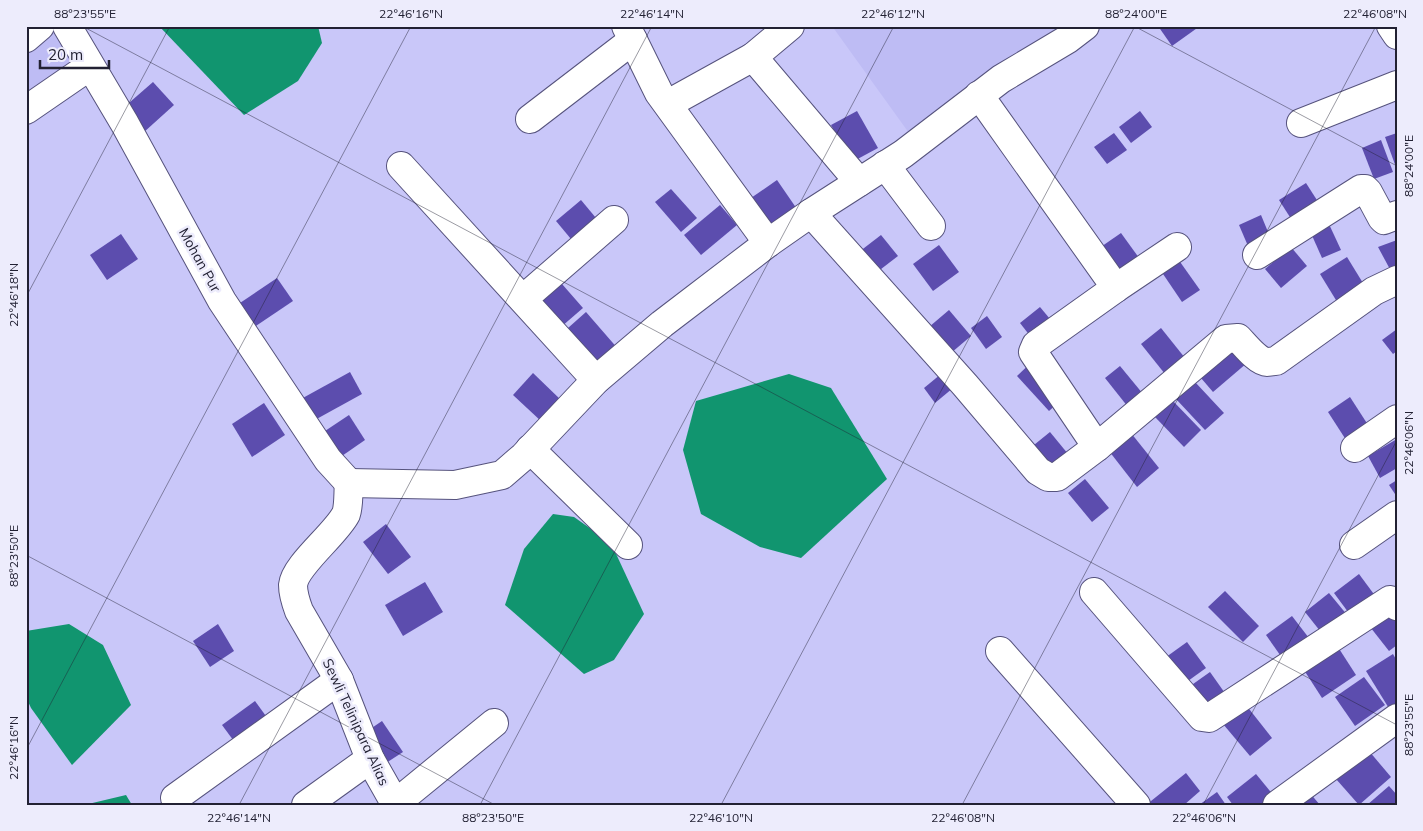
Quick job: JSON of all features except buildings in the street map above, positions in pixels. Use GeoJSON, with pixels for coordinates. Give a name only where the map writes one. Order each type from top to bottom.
{"type":"FeatureCollection","features":[{"type":"Feature","properties":{"kind":"street"},"geometry":{"type":"LineString","coordinates":[[26,38],[40,26]]}},
{"type":"Feature","properties":{"kind":"street","name":"Mohan Pur"},"geometry":{"type":"LineString","coordinates":[[67,26],[125,124],[222,301],[328,460],[349,483]]}},
{"type":"Feature","properties":{"kind":"street"},"geometry":{"type":"LineString","coordinates":[[668,104],[753,57],[790,26]]}},
{"type":"Feature","properties":{"kind":"street"},"geometry":{"type":"LineString","coordinates":[[349,483],[455,486],[502,475],[530,449],[596,380],[662,324],[811,212],[903,154],[1001,79],[1068,39],[1084,26]]}},
{"type":"Feature","properties":{"kind":"street"},"geometry":{"type":"LineString","coordinates":[[1391,26],[1397,35]]}},
{"type":"Feature","properties":{"kind":"street"},"geometry":{"type":"LineString","coordinates":[[530,119],[630,33],[659,93],[768,243]]}},
{"type":"Feature","properties":{"kind":"street"},"geometry":{"type":"LineString","coordinates":[[753,57],[859,182]]}},
{"type":"Feature","properties":{"kind":"street"},"geometry":{"type":"LineString","coordinates":[[26,110],[90,66]]}},
{"type":"Feature","properties":{"kind":"street"},"geometry":{"type":"LineString","coordinates":[[1301,123],[1397,85]]}},
{"type":"Feature","properties":{"kind":"street"},"geometry":{"type":"LineString","coordinates":[[979,96],[1116,288]]}},
{"type":"Feature","properties":{"kind":"street"},"geometry":{"type":"LineString","coordinates":[[885,165],[931,226]]}},
{"type":"Feature","properties":{"kind":"street"},"geometry":{"type":"LineString","coordinates":[[401,166],[596,380]]}},
{"type":"Feature","properties":{"kind":"street"},"geometry":{"type":"LineString","coordinates":[[1256,255],[1361,189],[1365,189],[1368,192],[1384,220],[1397,215]]}},
{"type":"Feature","properties":{"kind":"street"},"geometry":{"type":"LineString","coordinates":[[811,212],[1038,471],[1048,477],[1057,477],[1097,446],[1226,339],[1238,338],[1259,358],[1269,362],[1276,361],[1374,291],[1397,280]]}},
{"type":"Feature","properties":{"kind":"street"},"geometry":{"type":"LineString","coordinates":[[523,299],[614,220]]}},
{"type":"Feature","properties":{"kind":"street"},"geometry":{"type":"LineString","coordinates":[[1097,446],[1033,352],[1036,345],[1177,247]]}},
{"type":"Feature","properties":{"kind":"street"},"geometry":{"type":"LineString","coordinates":[[1355,448],[1397,419]]}},
{"type":"Feature","properties":{"kind":"street"},"geometry":{"type":"LineString","coordinates":[[530,449],[628,545]]}},
{"type":"Feature","properties":{"kind":"street","name":"Sewli Telinipara Alias"},"geometry":{"type":"LineString","coordinates":[[349,483],[347,512],[298,571],[293,584],[295,601],[339,680],[370,759],[396,804]]}},
{"type":"Feature","properties":{"kind":"street"},"geometry":{"type":"LineString","coordinates":[[1354,545],[1397,515]]}},
{"type":"Feature","properties":{"kind":"street"},"geometry":{"type":"LineString","coordinates":[[1094,592],[1202,717],[1206,718],[1209,718],[1390,600],[1397,606]]}},
{"type":"Feature","properties":{"kind":"street"},"geometry":{"type":"LineString","coordinates":[[1000,650],[1136,805]]}},
{"type":"Feature","properties":{"kind":"street"},"geometry":{"type":"LineString","coordinates":[[175,798],[339,680]]}},
{"type":"Feature","properties":{"kind":"street"},"geometry":{"type":"LineString","coordinates":[[1277,805],[1397,718]]}},
{"type":"Feature","properties":{"kind":"street"},"geometry":{"type":"LineString","coordinates":[[396,804],[494,723]]}},
{"type":"Feature","properties":{"kind":"street"},"geometry":{"type":"LineString","coordinates":[[306,805],[370,759]]}},
{"type":"Feature","properties":{"kind":"shaded area"},"geometry":{"type":"Polygon","coordinates":[[[26,26],[75,26],[98,67],[26,108],[26,26]]]}},
{"type":"Feature","properties":{"kind":"shaded area"},"geometry":{"type":"Polygon","coordinates":[[[159,26],[318,26],[322,43],[298,81],[244,115],[159,26]]]}},
{"type":"Feature","properties":{"kind":"shaded area"},"geometry":{"type":"Polygon","coordinates":[[[832,26],[1063,26],[909,133],[832,26]]]}},
{"type":"Feature","properties":{"kind":"shaded area"},"geometry":{"type":"Polygon","coordinates":[[[789,374],[831,388],[887,479],[801,558],[760,547],[701,514],[683,450],[696,401],[789,374]]]}},
{"type":"Feature","properties":{"kind":"shaded area"},"geometry":{"type":"Polygon","coordinates":[[[553,514],[574,517],[611,543],[644,614],[614,660],[584,674],[505,605],[524,549],[553,514]]]}},
{"type":"Feature","properties":{"kind":"shaded area"},"geometry":{"type":"Polygon","coordinates":[[[69,624],[103,645],[131,705],[72,765],[31,708],[26,697],[26,631],[69,624]]]}},
{"type":"Feature","properties":{"kind":"shaded area"},"geometry":{"type":"Polygon","coordinates":[[[126,795],[132,805],[84,805],[126,795]]]}}]}
